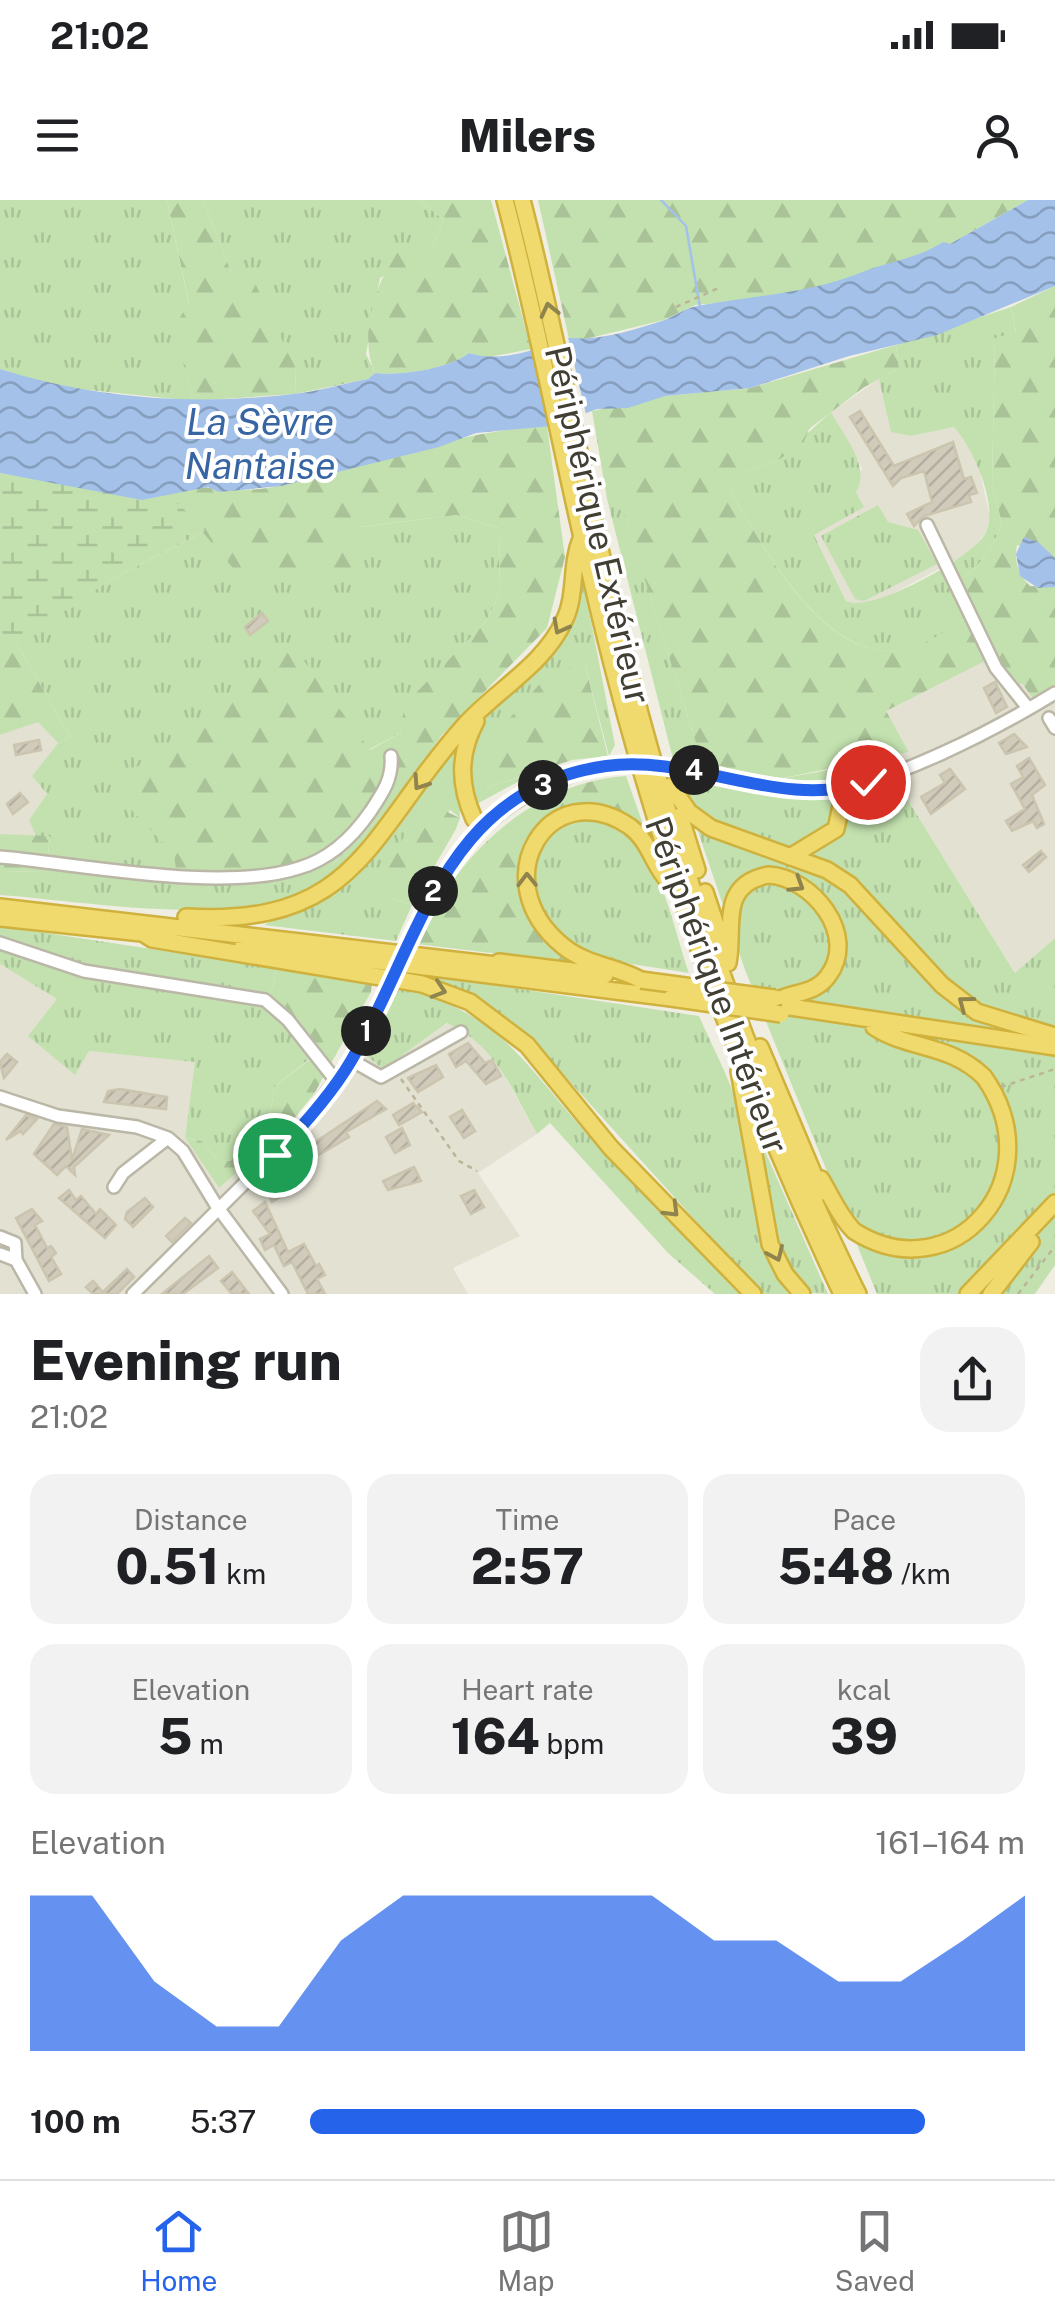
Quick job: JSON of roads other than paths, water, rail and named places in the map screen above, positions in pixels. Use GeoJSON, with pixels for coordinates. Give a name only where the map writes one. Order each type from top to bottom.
{"type":"FeatureCollection","features":[{"type":"Feature","properties":{"kind":"highway","name":"Périphérique Intérieur"},"geometry":{"type":"LineString","coordinates":[[505,200],[578,475],[582,536],[622,702],[676,888],[741,1065],[842,1294]]}},
{"type":"Feature","properties":{"kind":"highway","name":"Périphérique Extérieur"},"geometry":{"type":"LineString","coordinates":[[522,200],[578,475],[636,701],[724,980],[798,1166],[858,1294]]}},
{"type":"Feature","properties":{"kind":"highway"},"geometry":{"type":"LineString","coordinates":[[0,918],[146,927],[163,915],[262,916],[328,889],[374,847],[451,741],[555,638],[571,602],[576,551],[582,536]]}},
{"type":"Feature","properties":{"kind":"highway"},"geometry":{"type":"LineString","coordinates":[[636,701],[653,725],[728,963],[854,1266],[849,1274]]}},
{"type":"Feature","properties":{"kind":"highway"},"geometry":{"type":"LineString","coordinates":[[482,709],[462,763],[467,804],[474,820],[483,824]]}},
{"type":"Feature","properties":{"kind":"highway"},"geometry":{"type":"LineString","coordinates":[[671,786],[690,812],[711,828],[826,870],[850,885],[932,974],[976,1012],[1055,1036]]}},
{"type":"Feature","properties":{"kind":"highway"},"geometry":{"type":"LineString","coordinates":[[790,857],[836,829],[845,788]]}},
{"type":"Feature","properties":{"kind":"highway"},"geometry":{"type":"LineString","coordinates":[[640,980],[578,956],[543,926],[525,888],[528,858],[550,826],[570,816],[596,813],[620,821],[641,836],[664,878],[676,888]]}},
{"type":"Feature","properties":{"kind":"highway"},"geometry":{"type":"LineString","coordinates":[[182,931],[669,994],[778,1004],[817,986],[828,976],[837,957],[837,938],[829,916],[803,887],[768,875],[743,885],[730,908],[728,963]]}},
{"type":"Feature","properties":{"kind":"highway"},"geometry":{"type":"LineString","coordinates":[[0,907],[146,927],[640,980],[1055,1056]]}},
{"type":"Feature","properties":{"kind":"highway"},"geometry":{"type":"LineString","coordinates":[[146,927],[152,939],[422,984],[470,1002],[527,1046],[611,1148],[753,1294]]}},
{"type":"Feature","properties":{"kind":"highway"},"geometry":{"type":"LineString","coordinates":[[455,959],[669,994]]}},
{"type":"Feature","properties":{"kind":"highway"},"geometry":{"type":"LineString","coordinates":[[881,1024],[1055,1047]]}},
{"type":"Feature","properties":{"kind":"highway"},"geometry":{"type":"LineString","coordinates":[[881,1024],[958,1057],[996,1090],[1016,1128],[1022,1173]]}},
{"type":"Feature","properties":{"kind":"highway"},"geometry":{"type":"LineString","coordinates":[[741,1065],[739,1086],[766,1228],[777,1260],[802,1294]]}},
{"type":"Feature","properties":{"kind":"highway"},"geometry":{"type":"LineString","coordinates":[[808,1162],[863,1239],[903,1260],[939,1261]]}},
{"type":"Feature","properties":{"kind":"highway"},"geometry":{"type":"LineString","coordinates":[[968,1294],[1055,1203]]}},
{"type":"Feature","properties":{"kind":"highway"},"geometry":{"type":"LineString","coordinates":[[990,1294],[1055,1214]]}},
{"type":"Feature","properties":{"kind":"street"},"geometry":{"type":"LineString","coordinates":[[926,525],[996,668],[1033,706]]}},
{"type":"Feature","properties":{"kind":"street"},"geometry":{"type":"LineString","coordinates":[[134,1294],[300,1128],[337,1082],[352,1060],[446,869],[483,824],[529,791],[602,767],[649,764],[699,770],[788,790],[845,788],[908,766],[1055,693]]}},
{"type":"Feature","properties":{"kind":"street"},"geometry":{"type":"LineString","coordinates":[[0,857],[173,874],[256,875],[298,869],[319,860],[351,836],[389,781],[391,756]]}},
{"type":"Feature","properties":{"kind":"street"},"geometry":{"type":"LineString","coordinates":[[0,943],[84,971],[265,1000],[288,1020],[337,1082]]}},
{"type":"Feature","properties":{"kind":"street"},"geometry":{"type":"LineString","coordinates":[[352,1060],[381,1077],[461,1032]]}},
{"type":"Feature","properties":{"kind":"street"},"geometry":{"type":"LineString","coordinates":[[0,1097],[58,1116],[137,1128],[168,1138],[183,1151],[220,1211],[282,1294]]}},
{"type":"Feature","properties":{"kind":"street"},"geometry":{"type":"LineString","coordinates":[[114,1187],[123,1173],[168,1138]]}},
{"type":"Feature","properties":{"kind":"street"},"geometry":{"type":"LineString","coordinates":[[0,1237],[15,1242],[16,1260],[35,1294]]}},
{"type":"Feature","properties":{"kind":"street"},"geometry":{"type":"LineString","coordinates":[[0,1254],[16,1260]]}},
{"type":"Feature","properties":{"kind":"water","name":"La Sèvre Nantaise"},"geometry":{"type":"Polygon","coordinates":[[[1028,200],[1055,200],[1055,286],[937,335],[849,356],[750,388],[665,396],[628,408],[597,409],[552,426],[476,433],[439,447],[281,486],[219,492],[208,487],[142,500],[0,473],[0,369],[74,388],[150,398],[227,399],[310,392],[368,379],[375,373],[437,367],[469,353],[491,357],[516,354],[559,336],[610,335],[662,321],[693,307],[824,285],[915,256],[943,242],[950,244],[1028,200]]]}},
{"type":"Feature","properties":{"kind":"water"},"geometry":{"type":"Polygon","coordinates":[[[1024,537],[1038,542],[1055,558],[1055,587],[1038,588],[1020,576],[1016,554],[1024,537]]]}},
{"type":"Feature","properties":{"kind":"waterway"},"geometry":{"type":"LineString","coordinates":[[661,200],[686,226],[700,307]]}}]}
